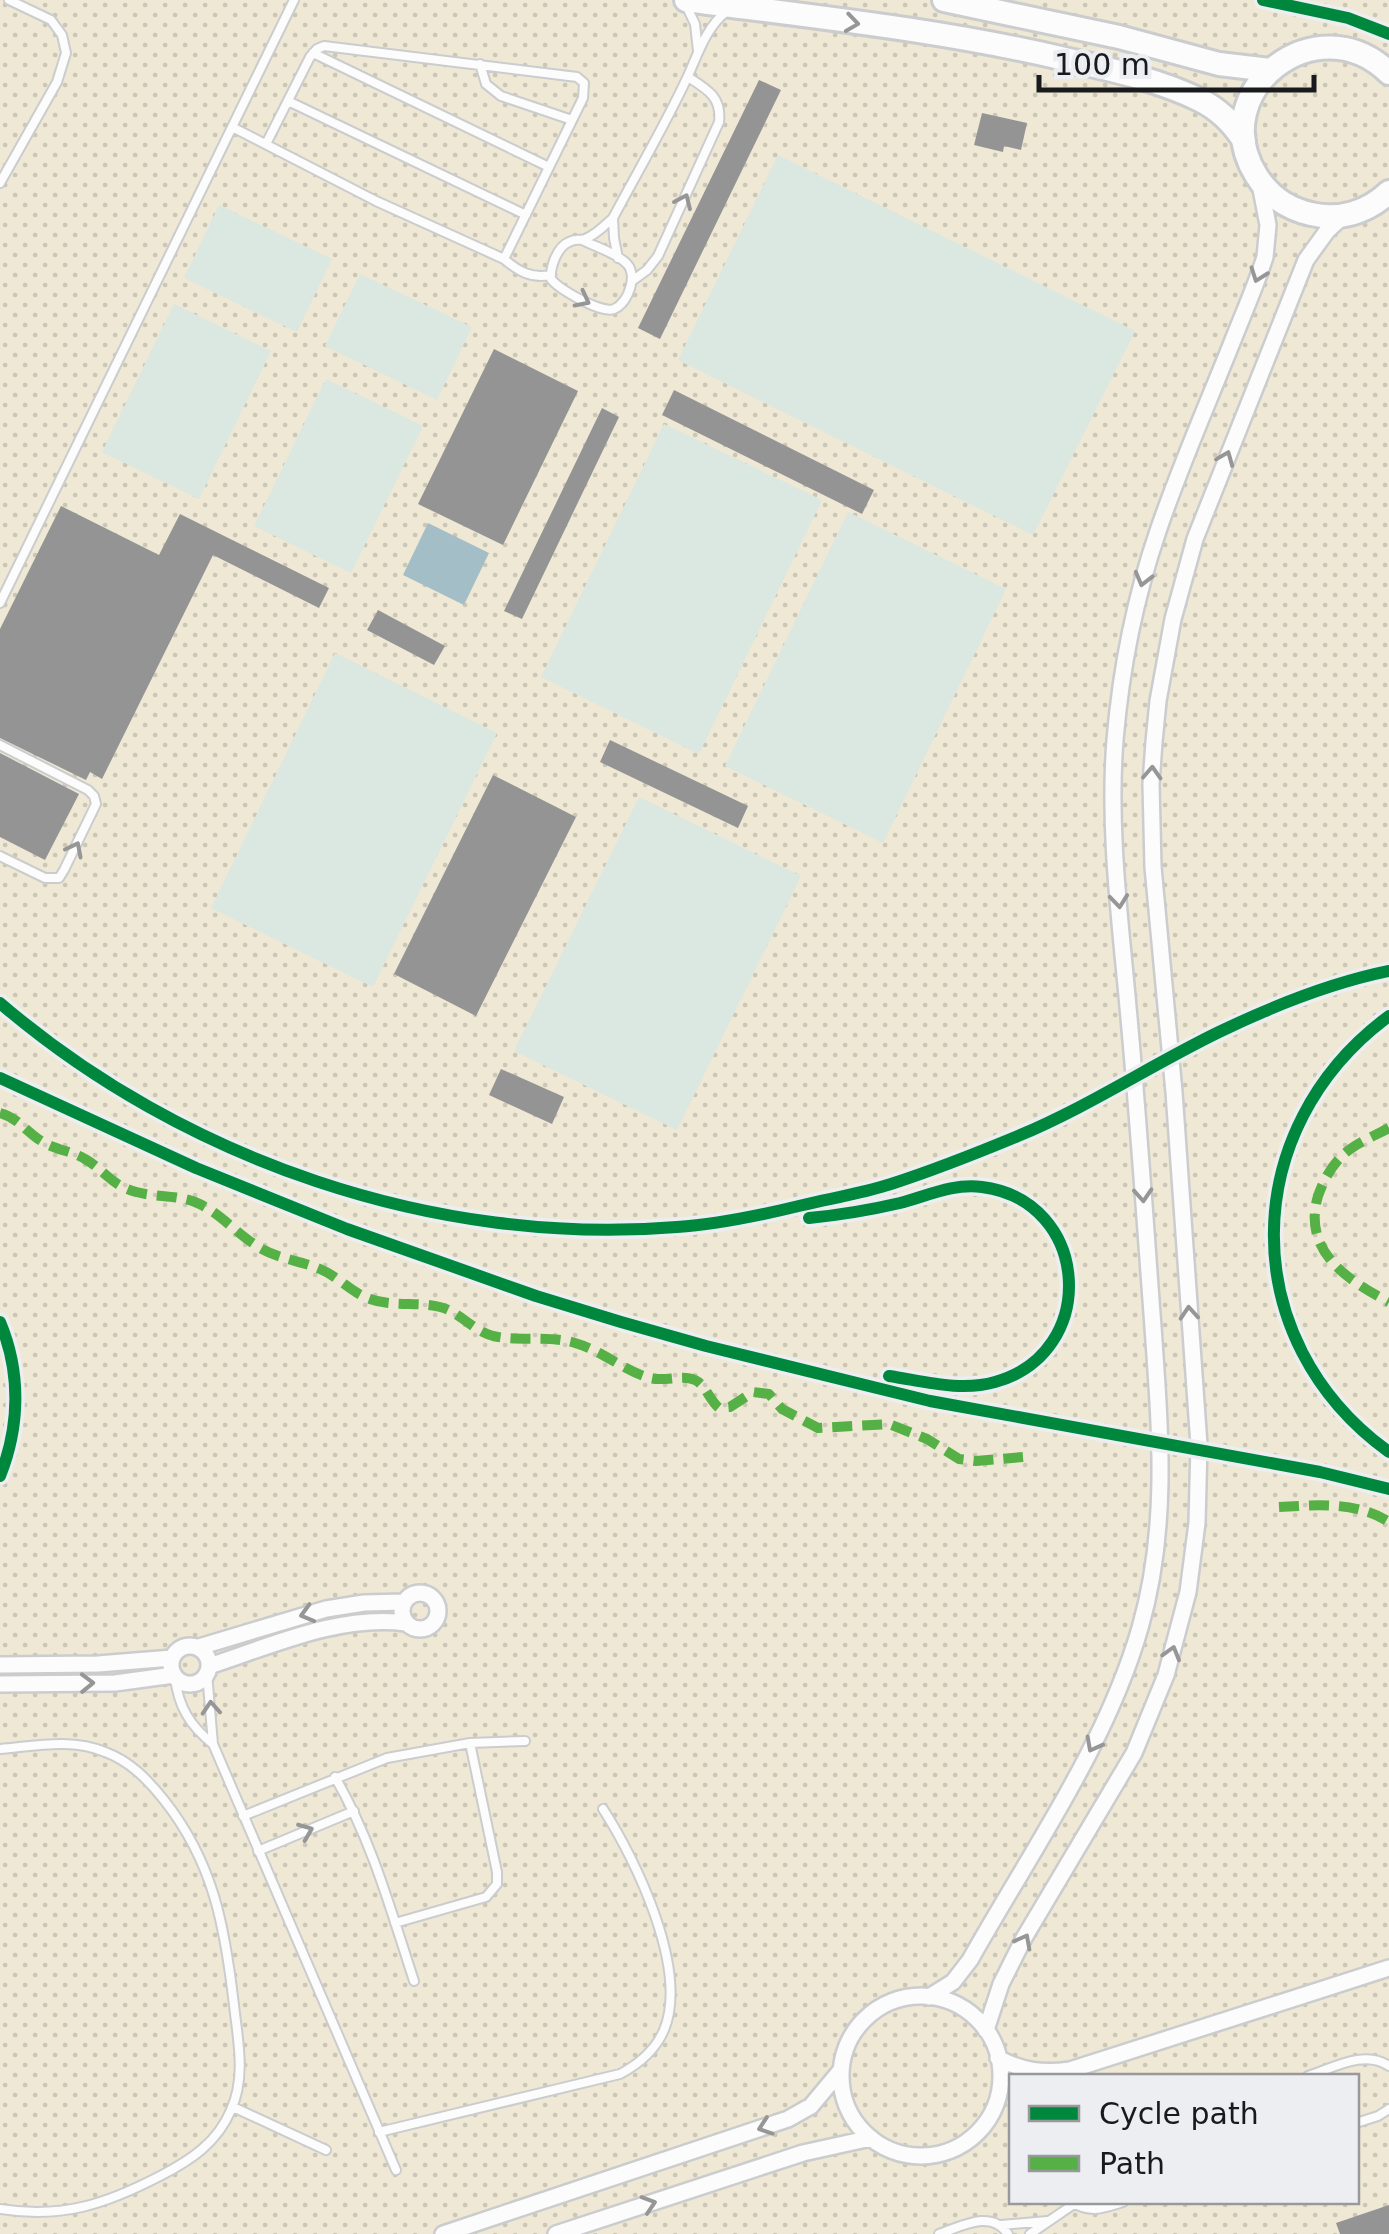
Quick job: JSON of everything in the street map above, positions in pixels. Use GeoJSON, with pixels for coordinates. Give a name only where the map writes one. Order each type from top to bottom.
{"type":"FeatureCollection","features":[{"type":"Feature","properties":{"kind":"main road"},"geometry":{"type":"LineString","coordinates":[[684,0],[933,34],[1032,51],[1136,76],[1204,102],[1233,124],[1244,140]]}},
{"type":"Feature","properties":{"kind":"main road"},"geometry":{"type":"LineString","coordinates":[[947,0],[1008,7],[1219,64],[1270,70]]}},
{"type":"Feature","properties":{"kind":"main road"},"geometry":{"type":"LineString","coordinates":[[1384,202],[1344,216],[1319,216],[1292,208],[1279,201],[1259,180],[1249,162],[1244,140],[1245,115],[1254,91],[1270,70],[1295,54],[1325,47],[1355,52],[1389,73]]}},
{"type":"Feature","properties":{"kind":"street"},"geometry":{"type":"LineString","coordinates":[[929,1997],[952,1982],[970,1960],[1081,1767],[1116,1698],[1150,1589],[1162,1484],[1113,826],[1115,741],[1126,656],[1144,573],[1265,257],[1267,209],[1259,180]]}},
{"type":"Feature","properties":{"kind":"street"},"geometry":{"type":"LineString","coordinates":[[986,2030],[1001,1984],[1024,1938],[1134,1752],[1166,1675],[1188,1592],[1197,1524],[1199,1445],[1174,1092],[1153,867],[1152,784],[1158,701],[1172,619],[1209,500],[1306,260],[1327,231],[1344,216]]}},
{"type":"Feature","properties":{"kind":"street"},"geometry":{"type":"LineString","coordinates":[[414,1594],[428,1595],[437,1606],[436,1619],[425,1628],[406,1622],[404,1602],[414,1594]]}},
{"type":"Feature","properties":{"kind":"street"},"geometry":{"type":"LineString","coordinates":[[173,1670],[180,1648],[198,1647],[326,1609],[404,1602]]}},
{"type":"Feature","properties":{"kind":"street"},"geometry":{"type":"LineString","coordinates":[[208,1669],[328,1628],[366,1622],[406,1622]]}},
{"type":"Feature","properties":{"kind":"street"},"geometry":{"type":"LineString","coordinates":[[173,1670],[180,1681],[192,1684],[204,1678],[208,1658],[198,1647]]}},
{"type":"Feature","properties":{"kind":"street"},"geometry":{"type":"LineString","coordinates":[[0,1664],[98,1664],[173,1670]]}},
{"type":"Feature","properties":{"kind":"street"},"geometry":{"type":"LineString","coordinates":[[0,1684],[115,1683],[173,1670]]}},
{"type":"Feature","properties":{"kind":"street"},"geometry":{"type":"LineString","coordinates":[[1048,2074],[1389,1968]]}},
{"type":"Feature","properties":{"kind":"street"},"geometry":{"type":"LineString","coordinates":[[929,1997],[964,2009],[986,2030],[998,2058],[1001,2082],[995,2105],[972,2138],[935,2155],[908,2155],[882,2146],[861,2130],[843,2096],[841,2070],[851,2036],[866,2018],[895,2000],[929,1997]]}},
{"type":"Feature","properties":{"kind":"street"},"geometry":{"type":"LineString","coordinates":[[998,2058],[1040,2074]]}},
{"type":"Feature","properties":{"kind":"street"},"geometry":{"type":"LineString","coordinates":[[442,2234],[788,2119],[811,2106],[841,2070]]}},
{"type":"Feature","properties":{"kind":"street"},"geometry":{"type":"LineString","coordinates":[[995,2105],[1009,2095]]}},
{"type":"Feature","properties":{"kind":"street"},"geometry":{"type":"LineString","coordinates":[[556,2234],[803,2153],[871,2138]]}},
{"type":"Feature","properties":{"kind":"lane"},"geometry":{"type":"LineString","coordinates":[[0,183],[57,82],[66,53],[62,35],[51,20],[10,0]]}},
{"type":"Feature","properties":{"kind":"lane"},"geometry":{"type":"LineString","coordinates":[[0,603],[294,0]]}},
{"type":"Feature","properties":{"kind":"lane"},"geometry":{"type":"LineString","coordinates":[[684,0],[695,24],[698,51]]}},
{"type":"Feature","properties":{"kind":"lane"},"geometry":{"type":"LineString","coordinates":[[582,240],[613,218],[716,19],[734,6]]}},
{"type":"Feature","properties":{"kind":"lane"},"geometry":{"type":"LineString","coordinates":[[266,144],[313,52],[324,46],[576,76],[584,83],[585,93],[504,260]]}},
{"type":"Feature","properties":{"kind":"lane"},"geometry":{"type":"LineString","coordinates":[[313,52],[549,167]]}},
{"type":"Feature","properties":{"kind":"lane"},"geometry":{"type":"LineString","coordinates":[[480,64],[486,84],[500,96],[572,120]]}},
{"type":"Feature","properties":{"kind":"lane"},"geometry":{"type":"LineString","coordinates":[[632,281],[630,267],[582,240],[564,245],[550,275],[558,287],[607,310],[619,306],[632,281],[658,256],[719,122],[716,98],[688,77]]}},
{"type":"Feature","properties":{"kind":"lane"},"geometry":{"type":"LineString","coordinates":[[288,100],[526,215]]}},
{"type":"Feature","properties":{"kind":"lane"},"geometry":{"type":"LineString","coordinates":[[232,127],[376,201],[504,260],[521,272],[550,275]]}},
{"type":"Feature","properties":{"kind":"lane"},"geometry":{"type":"LineString","coordinates":[[613,218],[618,258]]}},
{"type":"Feature","properties":{"kind":"lane"},"geometry":{"type":"LineString","coordinates":[[0,745],[88,790],[96,804],[58,878],[50,880],[0,856]]}},
{"type":"Feature","properties":{"kind":"lane"},"geometry":{"type":"LineString","coordinates":[[208,1669],[213,1744],[396,2170]]}},
{"type":"Feature","properties":{"kind":"lane"},"geometry":{"type":"LineString","coordinates":[[173,1670],[186,1715],[213,1744]]}},
{"type":"Feature","properties":{"kind":"lane"},"geometry":{"type":"LineString","coordinates":[[244,1816],[388,1758],[470,1742],[526,1741]]}},
{"type":"Feature","properties":{"kind":"lane"},"geometry":{"type":"LineString","coordinates":[[395,1922],[486,1897],[497,1884],[470,1742]]}},
{"type":"Feature","properties":{"kind":"lane"},"geometry":{"type":"LineString","coordinates":[[0,1749],[74,1744],[104,1751],[142,1775],[165,1801],[210,1880],[225,1935],[240,2064],[233,2107],[219,2133],[199,2154],[116,2198],[86,2207],[35,2213],[0,2209]]}},
{"type":"Feature","properties":{"kind":"lane"},"geometry":{"type":"LineString","coordinates":[[335,1778],[370,1850],[414,1981]]}},
{"type":"Feature","properties":{"kind":"lane"},"geometry":{"type":"LineString","coordinates":[[380,2132],[620,2074],[642,2060],[658,2041],[670,2004],[660,1934],[630,1854],[603,1809]]}},
{"type":"Feature","properties":{"kind":"lane"},"geometry":{"type":"LineString","coordinates":[[258,1851],[354,1811]]}},
{"type":"Feature","properties":{"kind":"lane"},"geometry":{"type":"LineString","coordinates":[[1315,2074],[1367,2058],[1389,2065]]}},
{"type":"Feature","properties":{"kind":"lane"},"geometry":{"type":"LineString","coordinates":[[233,2107],[326,2150]]}},
{"type":"Feature","properties":{"kind":"lane"},"geometry":{"type":"LineString","coordinates":[[1359,2121],[1389,2109]]}},
{"type":"Feature","properties":{"kind":"lane"},"geometry":{"type":"LineString","coordinates":[[1030,2234],[1072,2204]]}},
{"type":"Feature","properties":{"kind":"lane"},"geometry":{"type":"LineString","coordinates":[[1076,2204],[1091,2210],[1117,2204]]}},
{"type":"Feature","properties":{"kind":"lane"},"geometry":{"type":"LineString","coordinates":[[939,2234],[982,2220],[1001,2225],[1046,2222]]}},
{"type":"Feature","properties":{"kind":"lane"},"geometry":{"type":"LineString","coordinates":[[1001,2225],[1008,2234]]}},
{"type":"Feature","properties":{"kind":"sand"},"geometry":{"type":"Polygon","coordinates":[[[0,0],[1389,0],[1389,2234],[0,2234],[0,0]]]}},
{"type":"Feature","properties":{"kind":"shaded area"},"geometry":{"type":"Polygon","coordinates":[[[778,155],[1135,331],[1033,535],[678,360],[778,155]]]}},
{"type":"Feature","properties":{"kind":"shaded area"},"geometry":{"type":"Polygon","coordinates":[[[219,205],[332,259],[297,332],[184,278],[219,205]]]}},
{"type":"Feature","properties":{"kind":"shaded area"},"geometry":{"type":"Polygon","coordinates":[[[360,274],[472,327],[437,400],[325,346],[360,274]]]}},
{"type":"Feature","properties":{"kind":"shaded area"},"geometry":{"type":"Polygon","coordinates":[[[174,304],[271,351],[199,499],[102,452],[174,304]]]}},
{"type":"Feature","properties":{"kind":"shaded area"},"geometry":{"type":"Polygon","coordinates":[[[326,379],[423,426],[351,573],[254,526],[326,379]]]}},
{"type":"Feature","properties":{"kind":"shaded area"},"geometry":{"type":"Polygon","coordinates":[[[664,424],[822,500],[699,754],[541,677],[664,424]]]}},
{"type":"Feature","properties":{"kind":"shaded area"},"geometry":{"type":"Polygon","coordinates":[[[848,512],[1006,589],[883,843],[725,766],[848,512]]]}},
{"type":"Feature","properties":{"kind":"shaded area"},"geometry":{"type":"Polygon","coordinates":[[[335,653],[497,733],[373,987],[211,908],[335,653]]]}},
{"type":"Feature","properties":{"kind":"shaded area"},"geometry":{"type":"Polygon","coordinates":[[[639,797],[801,876],[677,1130],[514,1051],[639,797]]]}},
{"type":"Feature","properties":{"kind":"water"},"geometry":{"type":"Polygon","coordinates":[[[428,523],[489,553],[464,605],[403,575],[428,523]]]}},
{"type":"Feature","properties":{"kind":"building"},"geometry":{"type":"Polygon","coordinates":[[[759,80],[781,90],[660,339],[638,328],[759,80]]]}},
{"type":"Feature","properties":{"kind":"building"},"geometry":{"type":"Polygon","coordinates":[[[982,113],[1027,123],[1021,150],[1004,146],[1003,152],[974,145],[982,113]]]}},
{"type":"Feature","properties":{"kind":"building"},"geometry":{"type":"Polygon","coordinates":[[[494,349],[578,391],[503,545],[418,504],[494,349]]]}},
{"type":"Feature","properties":{"kind":"building"},"geometry":{"type":"Polygon","coordinates":[[[674,390],[874,490],[862,514],[662,415],[674,390]]]}},
{"type":"Feature","properties":{"kind":"building"},"geometry":{"type":"Polygon","coordinates":[[[602,408],[619,417],[522,619],[504,611],[602,408]]]}},
{"type":"Feature","properties":{"kind":"building"},"geometry":{"type":"Polygon","coordinates":[[[61,506],[159,555],[180,514],[329,588],[319,608],[213,555],[102,779],[90,772],[86,780],[0,738],[0,629],[61,506]]]}},
{"type":"Feature","properties":{"kind":"building"},"geometry":{"type":"Polygon","coordinates":[[[378,610],[445,646],[434,665],[367,630],[378,610]]]}},
{"type":"Feature","properties":{"kind":"building"},"geometry":{"type":"Polygon","coordinates":[[[610,740],[748,806],[738,828],[600,762],[610,740]]]}},
{"type":"Feature","properties":{"kind":"building"},"geometry":{"type":"Polygon","coordinates":[[[0,753],[79,794],[45,860],[0,837],[0,753]]]}},
{"type":"Feature","properties":{"kind":"building"},"geometry":{"type":"Polygon","coordinates":[[[493,775],[576,817],[476,1016],[394,974],[493,775]]]}},
{"type":"Feature","properties":{"kind":"building"},"geometry":{"type":"Polygon","coordinates":[[[501,1069],[564,1097],[552,1124],[489,1095],[501,1069]]]}},
{"type":"Feature","properties":{"kind":"building"},"geometry":{"type":"Polygon","coordinates":[[[1389,2205],[1389,2234],[1340,2234],[1336,2223],[1389,2205]]]}},
{"type":"Feature","properties":{"kind":"marked path"},"geometry":{"type":"LineString","coordinates":[[0,1113],[43,1142],[85,1159],[121,1186],[139,1193],[195,1202],[265,1250],[320,1269],[374,1300],[440,1307],[493,1336],[565,1341],[650,1378],[690,1378],[702,1385],[719,1408],[730,1407],[753,1392],[769,1394],[782,1409],[818,1428],[889,1424],[927,1439],[959,1459],[1023,1457]]}},
{"type":"Feature","properties":{"kind":"marked path"},"geometry":{"type":"LineString","coordinates":[[1389,1128],[1338,1160],[1320,1191],[1315,1215],[1316,1233],[1332,1261],[1358,1284],[1389,1302]]}},
{"type":"Feature","properties":{"kind":"marked path"},"geometry":{"type":"LineString","coordinates":[[1279,1507],[1350,1507],[1389,1522]]}},
{"type":"Feature","properties":{"kind":"cycle path"},"geometry":{"type":"LineString","coordinates":[[1263,0],[1348,18],[1389,34]]}},
{"type":"Feature","properties":{"kind":"cycle path"},"geometry":{"type":"LineString","coordinates":[[0,1003],[72,1059],[149,1107],[231,1148],[317,1181],[405,1206],[495,1223],[586,1230],[725,1221],[891,1184],[1044,1125],[1260,1013],[1324,989],[1389,971]]}},
{"type":"Feature","properties":{"kind":"cycle path"},"geometry":{"type":"LineString","coordinates":[[1389,1016],[1339,1062],[1303,1116],[1281,1174],[1274,1234],[1281,1294],[1302,1352],[1338,1406],[1389,1452]]}},
{"type":"Feature","properties":{"kind":"cycle path"},"geometry":{"type":"LineString","coordinates":[[0,1078],[196,1168],[347,1229],[621,1322],[930,1401],[1320,1472],[1389,1489]]}},
{"type":"Feature","properties":{"kind":"cycle path"},"geometry":{"type":"LineString","coordinates":[[809,1218],[889,1206],[950,1188],[982,1187],[1018,1198],[1045,1219],[1062,1247],[1069,1279],[1066,1311],[1053,1341],[1029,1366],[995,1382],[969,1386],[889,1376]]}},
{"type":"Feature","properties":{"kind":"cycle path"},"geometry":{"type":"LineString","coordinates":[[0,1322],[15,1380],[11,1438],[0,1476]]}}]}
